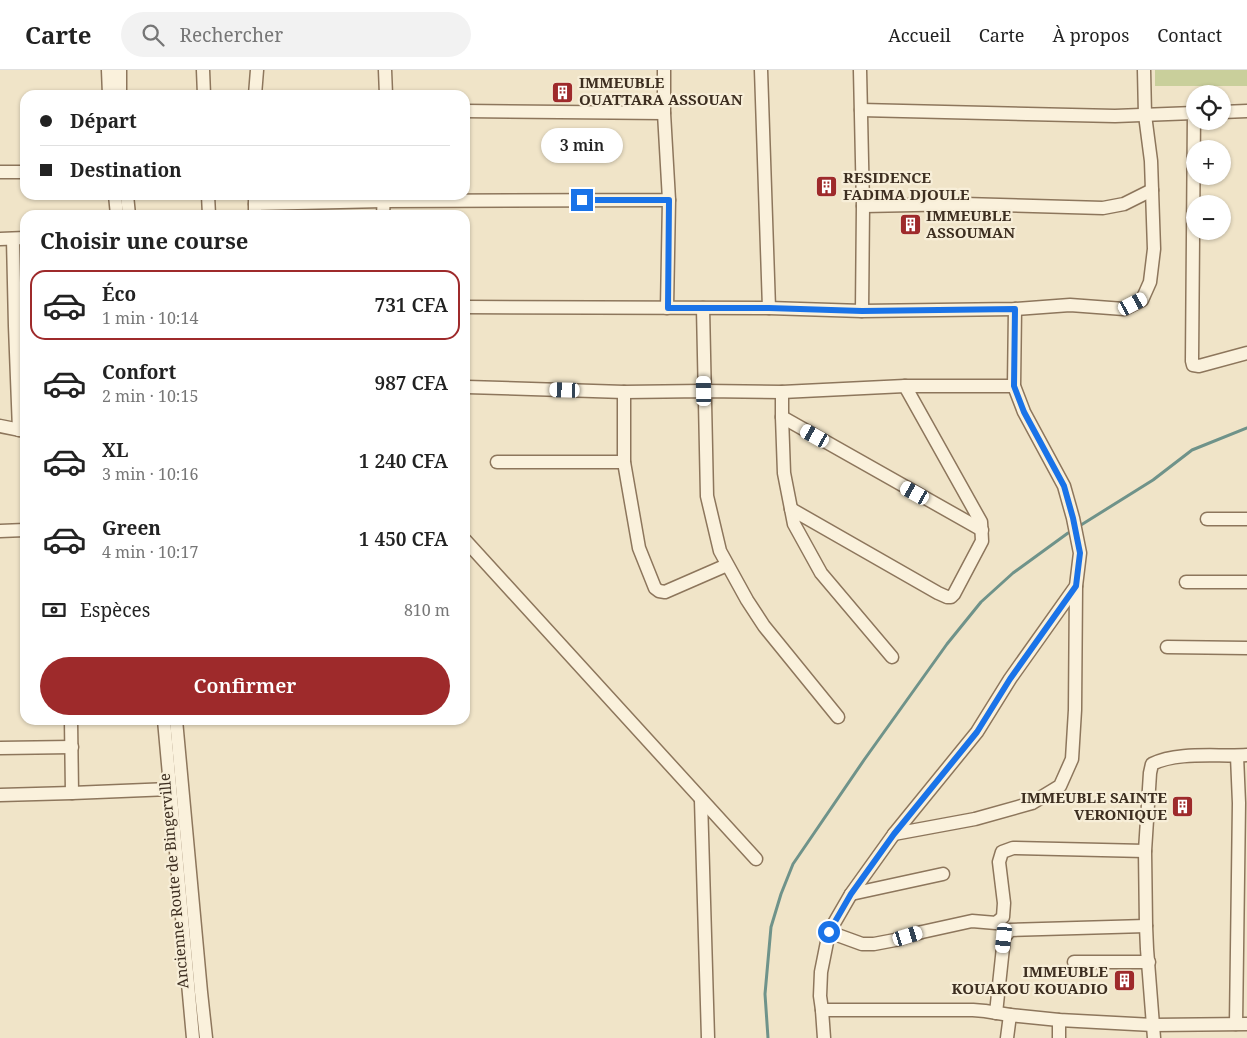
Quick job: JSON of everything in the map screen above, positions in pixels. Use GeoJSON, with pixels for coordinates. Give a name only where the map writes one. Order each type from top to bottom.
{"type":"FeatureCollection","features":[{"type":"Feature","properties":{"kind":"street"},"geometry":{"type":"LineString","coordinates":[[108,70],[109,90]]}},
{"type":"Feature","properties":{"kind":"street"},"geometry":{"type":"LineString","coordinates":[[120,70],[120,90]]}},
{"type":"Feature","properties":{"kind":"street"},"geometry":{"type":"LineString","coordinates":[[203,70],[204,90]]}},
{"type":"Feature","properties":{"kind":"street"},"geometry":{"type":"LineString","coordinates":[[255,90],[257,70]]}},
{"type":"Feature","properties":{"kind":"street"},"geometry":{"type":"LineString","coordinates":[[385,70],[386,90]]}},
{"type":"Feature","properties":{"kind":"street"},"geometry":{"type":"LineString","coordinates":[[664,70],[664,114],[669,200],[668,308]]}},
{"type":"Feature","properties":{"kind":"street"},"geometry":{"type":"LineString","coordinates":[[761,70],[769,308]]}},
{"type":"Feature","properties":{"kind":"street"},"geometry":{"type":"LineString","coordinates":[[860,70],[863,206],[862,311]]}},
{"type":"Feature","properties":{"kind":"street"},"geometry":{"type":"LineString","coordinates":[[470,307],[769,308],[862,311],[1015,309],[1070,305],[1124,309],[1142,300],[1150,282],[1154,249],[1151,160],[1144,115],[1144,70]]}},
{"type":"Feature","properties":{"kind":"street"},"geometry":{"type":"LineString","coordinates":[[861,110],[1115,116],[1186,113]]}},
{"type":"Feature","properties":{"kind":"street"},"geometry":{"type":"LineString","coordinates":[[470,111],[664,114]]}},
{"type":"Feature","properties":{"kind":"street"},"geometry":{"type":"LineString","coordinates":[[1231,112],[1247,111]]}},
{"type":"Feature","properties":{"kind":"street"},"geometry":{"type":"LineString","coordinates":[[1194,130],[1192,361],[1193,365],[1199,366],[1247,353]]}},
{"type":"Feature","properties":{"kind":"street"},"geometry":{"type":"LineString","coordinates":[[0,172],[20,172]]}},
{"type":"Feature","properties":{"kind":"street"},"geometry":{"type":"LineString","coordinates":[[863,206],[964,204],[1103,208],[1124,204],[1152,190]]}},
{"type":"Feature","properties":{"kind":"street"},"geometry":{"type":"LineString","coordinates":[[470,199],[669,200]]}},
{"type":"Feature","properties":{"kind":"street"},"geometry":{"type":"LineString","coordinates":[[255,205],[346,200]]}},
{"type":"Feature","properties":{"kind":"street"},"geometry":{"type":"LineString","coordinates":[[13,238],[15,326],[20,400]]}},
{"type":"Feature","properties":{"kind":"street"},"geometry":{"type":"LineString","coordinates":[[703,308],[707,496],[720,551],[747,600],[764,626],[838,717]]}},
{"type":"Feature","properties":{"kind":"street"},"geometry":{"type":"LineString","coordinates":[[894,834],[975,819],[1032,803],[1060,786],[1072,759],[1075,710],[1076,586],[1080,553],[1064,486],[1024,412],[1014,386],[1015,309]]}},
{"type":"Feature","properties":{"kind":"street"},"geometry":{"type":"LineString","coordinates":[[470,387],[624,392],[782,392],[905,386],[1014,386]]}},
{"type":"Feature","properties":{"kind":"street"},"geometry":{"type":"LineString","coordinates":[[791,509],[938,593],[947,597],[954,594],[982,541],[981,522],[905,386]]}},
{"type":"Feature","properties":{"kind":"street"},"geometry":{"type":"LineString","coordinates":[[624,392],[624,462],[639,548],[655,588],[659,592],[665,592],[728,564]]}},
{"type":"Feature","properties":{"kind":"street"},"geometry":{"type":"LineString","coordinates":[[782,392],[784,473],[794,524],[821,573],[892,657]]}},
{"type":"Feature","properties":{"kind":"street"},"geometry":{"type":"LineString","coordinates":[[782,417],[982,530]]}},
{"type":"Feature","properties":{"kind":"street"},"geometry":{"type":"LineString","coordinates":[[0,426],[20,430]]}},
{"type":"Feature","properties":{"kind":"street"},"geometry":{"type":"LineString","coordinates":[[497,462],[624,462]]}},
{"type":"Feature","properties":{"kind":"street"},"geometry":{"type":"LineString","coordinates":[[1207,519],[1247,518]]}},
{"type":"Feature","properties":{"kind":"street"},"geometry":{"type":"LineString","coordinates":[[0,531],[20,530]]}},
{"type":"Feature","properties":{"kind":"street"},"geometry":{"type":"LineString","coordinates":[[470,546],[756,859]]}},
{"type":"Feature","properties":{"kind":"street"},"geometry":{"type":"LineString","coordinates":[[1186,582],[1247,582]]}},
{"type":"Feature","properties":{"kind":"street"},"geometry":{"type":"LineString","coordinates":[[824,1038],[820,996],[821,972],[829,932],[851,894],[894,834],[977,732],[1010,679],[1076,586]]}},
{"type":"Feature","properties":{"kind":"street"},"geometry":{"type":"LineString","coordinates":[[1167,648],[1247,648]]}},
{"type":"Feature","properties":{"kind":"street"},"geometry":{"type":"LineString","coordinates":[[71,725],[72,793]]}},
{"type":"Feature","properties":{"kind":"street","name":"Ancienne Route de Bingerville"},"geometry":{"type":"LineString","coordinates":[[164,725],[192,1038]]}},
{"type":"Feature","properties":{"kind":"street","name":"Ancienne Route de Bingerville"},"geometry":{"type":"LineString","coordinates":[[176,725],[206,1038]]}},
{"type":"Feature","properties":{"kind":"street"},"geometry":{"type":"LineString","coordinates":[[0,748],[72,747]]}},
{"type":"Feature","properties":{"kind":"street"},"geometry":{"type":"LineString","coordinates":[[822,1010],[973,1010],[1059,1020],[1153,1025],[1241,1024],[1240,803],[1242,756],[1183,756],[1161,760],[1152,764],[1145,852],[1146,926],[1148,962],[1153,1025],[1154,1038]]}},
{"type":"Feature","properties":{"kind":"street"},"geometry":{"type":"LineString","coordinates":[[0,795],[170,789]]}},
{"type":"Feature","properties":{"kind":"street"},"geometry":{"type":"LineString","coordinates":[[701,800],[708,1038]]}},
{"type":"Feature","properties":{"kind":"street"},"geometry":{"type":"LineString","coordinates":[[829,932],[862,944],[874,944],[972,921],[996,923],[1003,917],[1004,903],[999,862],[1002,852],[1013,848],[1145,852]]}},
{"type":"Feature","properties":{"kind":"street"},"geometry":{"type":"LineString","coordinates":[[851,894],[944,874]]}},
{"type":"Feature","properties":{"kind":"street"},"geometry":{"type":"LineString","coordinates":[[996,1013],[1004,938],[1010,930],[1146,926]]}},
{"type":"Feature","properties":{"kind":"street"},"geometry":{"type":"LineString","coordinates":[[1074,962],[1148,962]]}},
{"type":"Feature","properties":{"kind":"street"},"geometry":{"type":"LineString","coordinates":[[1007,1038],[1010,1015]]}},
{"type":"Feature","properties":{"kind":"street"},"geometry":{"type":"LineString","coordinates":[[1059,1020],[1059,1038]]}},
{"type":"Feature","properties":{"kind":"green space"},"geometry":{"type":"Polygon","coordinates":[[[1155,70],[1247,70],[1247,86],[1155,86],[1155,70]]]}},
{"type":"Feature","properties":{"kind":"waterway"},"geometry":{"type":"LineString","coordinates":[[1081,525],[1153,480],[1192,450],[1247,428]]}},
{"type":"Feature","properties":{"kind":"waterway"},"geometry":{"type":"LineString","coordinates":[[768,1038],[765,994],[771,927],[793,864],[947,644],[981,602],[1013,573],[1068,533]]}},
{"type":"Feature","properties":{"kind":"place","name":"IMMEUBLE OUATTARA ASSOUAN"},"geometry":{"type":"Point","coordinates":[563,92]}},
{"type":"Feature","properties":{"kind":"place","name":"RESIDENCE FADIMA DJOULE"},"geometry":{"type":"Point","coordinates":[827,187]}},
{"type":"Feature","properties":{"kind":"place","name":"IMMEUBLE ASSOUMAN"},"geometry":{"type":"Point","coordinates":[910,225]}},
{"type":"Feature","properties":{"kind":"place","name":"IMMEUBLE SAINTE VERONIQUE"},"geometry":{"type":"Point","coordinates":[1183,807]}},
{"type":"Feature","properties":{"kind":"place","name":"IMMEUBLE KOUAKOU KOUADIO"},"geometry":{"type":"Point","coordinates":[1124,981]}},
{"type":"Feature","properties":{"kind":"route"},"geometry":{"type":"LineString","coordinates":[[582,200],[669,200],[668,308],[769,308],[862,311],[1015,309],[1014,386],[1024,412],[1064,486],[1080,553],[1076,586],[1010,679],[977,732],[894,834],[851,894],[829,932]]}}]}
